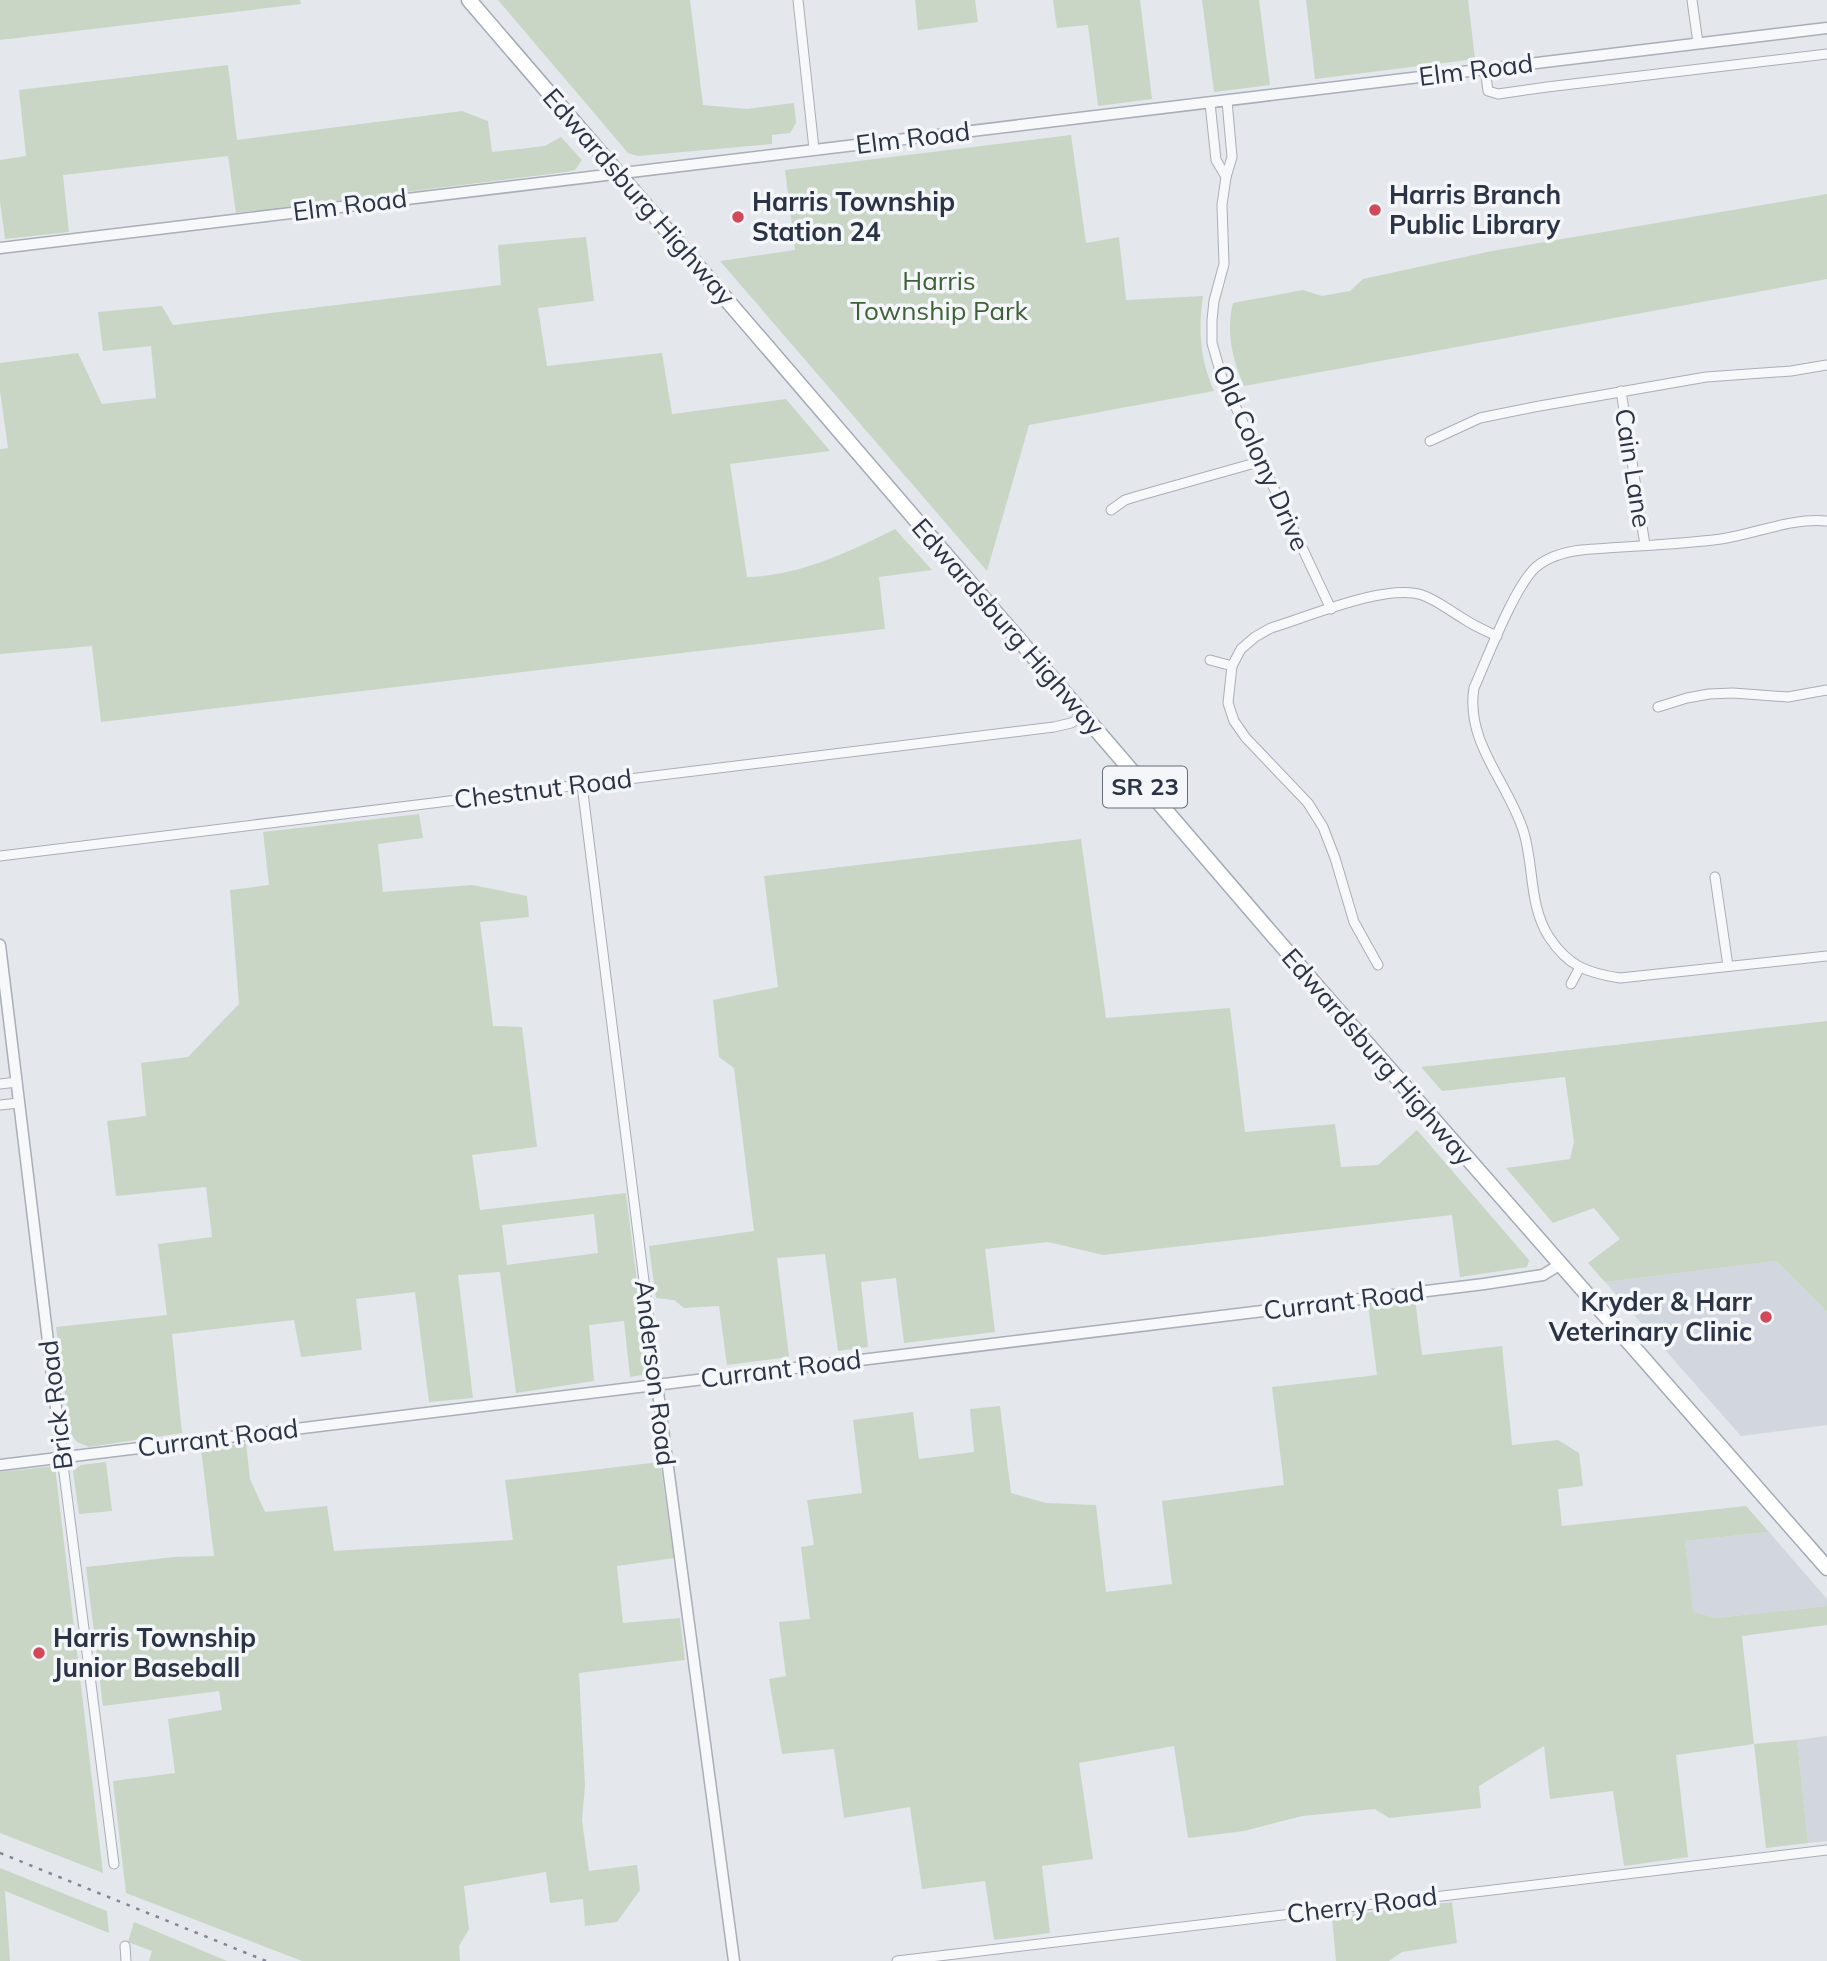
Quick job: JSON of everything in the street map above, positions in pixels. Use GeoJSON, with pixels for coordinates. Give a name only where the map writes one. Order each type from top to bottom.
{"type":"FeatureCollection","features":[{"type":"Feature","properties":{"kind":"main road","name":"Edwardsburg Highway"},"geometry":{"type":"LineString","coordinates":[[469,0],[1559,1265],[1827,1568]]}},
{"type":"Feature","properties":{"kind":"street"},"geometry":{"type":"LineString","coordinates":[[798,0],[814,149]]}},
{"type":"Feature","properties":{"kind":"street"},"geometry":{"type":"LineString","coordinates":[[1692,0],[1698,43]]}},
{"type":"Feature","properties":{"kind":"street","name":"Elm Road"},"geometry":{"type":"LineString","coordinates":[[0,248],[1827,28]]}},
{"type":"Feature","properties":{"kind":"street"},"geometry":{"type":"LineString","coordinates":[[1485,69],[1488,91],[1498,94],[1827,54]]}},
{"type":"Feature","properties":{"kind":"street","name":"Old Colony Drive"},"geometry":{"type":"LineString","coordinates":[[1227,101],[1232,157],[1222,205],[1224,264],[1214,301],[1212,343],[1222,378],[1331,610]]}},
{"type":"Feature","properties":{"kind":"street","name":"Old Colony Drive"},"geometry":{"type":"LineString","coordinates":[[1210,103],[1216,160],[1226,177]]}},
{"type":"Feature","properties":{"kind":"street"},"geometry":{"type":"LineString","coordinates":[[1430,441],[1480,418],[1621,391],[1706,377],[1791,371],[1827,365]]}},
{"type":"Feature","properties":{"kind":"street","name":"Cain Lane"},"geometry":{"type":"LineString","coordinates":[[1621,391],[1645,545]]}},
{"type":"Feature","properties":{"kind":"street"},"geometry":{"type":"LineString","coordinates":[[1111,510],[1125,500],[1262,461]]}},
{"type":"Feature","properties":{"kind":"street"},"geometry":{"type":"LineString","coordinates":[[1827,521],[1802,522],[1717,539],[1581,550],[1549,558],[1526,578],[1474,688],[1471,706],[1473,724],[1480,743],[1514,805],[1524,834],[1540,919],[1548,936],[1563,955],[1579,968],[1620,978],[1827,956]]}},
{"type":"Feature","properties":{"kind":"street"},"geometry":{"type":"LineString","coordinates":[[1378,965],[1354,922],[1335,858],[1308,803],[1246,738],[1234,721],[1228,704],[1232,666],[1241,649],[1270,628],[1393,591],[1409,591],[1425,596],[1497,636]]}},
{"type":"Feature","properties":{"kind":"street"},"geometry":{"type":"LineString","coordinates":[[1210,660],[1232,666]]}},
{"type":"Feature","properties":{"kind":"street"},"geometry":{"type":"LineString","coordinates":[[1658,707],[1709,694],[1788,697],[1827,690]]}},
{"type":"Feature","properties":{"kind":"street","name":"Chestnut Road"},"geometry":{"type":"LineString","coordinates":[[0,856],[1054,727],[1084,716]]}},
{"type":"Feature","properties":{"kind":"street","name":"Anderson Road"},"geometry":{"type":"LineString","coordinates":[[582,785],[657,1385],[734,1961]]}},
{"type":"Feature","properties":{"kind":"street"},"geometry":{"type":"LineString","coordinates":[[1715,877],[1728,966]]}},
{"type":"Feature","properties":{"kind":"street","name":"Brick Road"},"geometry":{"type":"LineString","coordinates":[[0,945],[114,1864]]}},
{"type":"Feature","properties":{"kind":"street"},"geometry":{"type":"LineString","coordinates":[[1571,984],[1579,968]]}},
{"type":"Feature","properties":{"kind":"street"},"geometry":{"type":"LineString","coordinates":[[0,1084],[17,1082]]}},
{"type":"Feature","properties":{"kind":"street"},"geometry":{"type":"LineString","coordinates":[[0,1105],[19,1102]]}},
{"type":"Feature","properties":{"kind":"street","name":"Currant Road"},"geometry":{"type":"LineString","coordinates":[[0,1465],[1484,1284],[1543,1275],[1559,1265]]}},
{"type":"Feature","properties":{"kind":"street","name":"Cherry Road"},"geometry":{"type":"LineString","coordinates":[[897,1961],[1827,1850]]}},
{"type":"Feature","properties":{"kind":"street"},"geometry":{"type":"LineString","coordinates":[[125,1946],[126,1961]]}},
{"type":"Feature","properties":{"kind":"shaded area"},"geometry":{"type":"Polygon","coordinates":[[[1776,1261],[1827,1312],[1827,1425],[1741,1436],[1605,1282],[1776,1261]]]}},
{"type":"Feature","properties":{"kind":"shaded area"},"geometry":{"type":"Polygon","coordinates":[[[1769,1532],[1827,1599],[1827,1606],[1715,1618],[1692,1613],[1685,1541],[1769,1532]]]}},
{"type":"Feature","properties":{"kind":"shaded area"},"geometry":{"type":"Polygon","coordinates":[[[1827,1736],[1827,1841],[1808,1843],[1797,1740],[1827,1736]]]}},
{"type":"Feature","properties":{"kind":"green space"},"geometry":{"type":"Polygon","coordinates":[[[0,0],[300,0],[301,4],[0,40],[0,0]]]}},
{"type":"Feature","properties":{"kind":"green space"},"geometry":{"type":"Polygon","coordinates":[[[498,0],[690,0],[703,105],[747,109],[794,103],[796,123],[790,133],[772,135],[772,144],[638,156],[628,153],[498,0]]]}},
{"type":"Feature","properties":{"kind":"green space"},"geometry":{"type":"Polygon","coordinates":[[[915,0],[975,0],[978,22],[918,30],[915,0]]]}},
{"type":"Feature","properties":{"kind":"green space"},"geometry":{"type":"Polygon","coordinates":[[[1053,0],[1140,0],[1152,99],[1098,106],[1088,25],[1057,28],[1053,0]]]}},
{"type":"Feature","properties":{"kind":"green space"},"geometry":{"type":"Polygon","coordinates":[[[1202,0],[1259,0],[1270,85],[1214,92],[1202,0]]]}},
{"type":"Feature","properties":{"kind":"green space"},"geometry":{"type":"Polygon","coordinates":[[[1306,0],[1468,0],[1475,59],[1315,79],[1306,0]]]}},
{"type":"Feature","properties":{"kind":"green space"},"geometry":{"type":"Polygon","coordinates":[[[228,65],[237,140],[462,111],[488,121],[492,152],[545,146],[561,137],[582,160],[575,170],[566,172],[236,213],[228,156],[63,175],[69,232],[5,239],[0,201],[0,160],[26,156],[19,90],[228,65]]]}},
{"type":"Feature","properties":{"kind":"green space","name":"Harris Township Park"},"geometry":{"type":"Polygon","coordinates":[[[1071,135],[1086,243],[1119,237],[1126,300],[1203,296],[1201,345],[1214,391],[1029,425],[987,571],[720,261],[795,250],[785,170],[1071,135]]]}},
{"type":"Feature","properties":{"kind":"green space"},"geometry":{"type":"Polygon","coordinates":[[[1827,194],[1827,279],[1244,386],[1236,366],[1230,335],[1233,303],[1303,290],[1322,296],[1350,291],[1363,279],[1492,251],[1827,194]]]}},
{"type":"Feature","properties":{"kind":"green space"},"geometry":{"type":"Polygon","coordinates":[[[586,237],[594,301],[538,308],[547,366],[662,353],[672,414],[786,399],[830,451],[730,464],[747,577],[766,576],[805,567],[842,554],[895,529],[932,570],[879,577],[885,629],[101,722],[92,646],[0,654],[0,449],[8,448],[0,391],[0,363],[78,353],[102,404],[156,398],[151,346],[103,351],[98,312],[162,306],[173,325],[501,285],[498,245],[586,237]]]}},
{"type":"Feature","properties":{"kind":"green space"},"geometry":{"type":"Polygon","coordinates":[[[419,814],[423,838],[378,844],[383,892],[472,885],[527,896],[529,917],[480,922],[493,1026],[522,1027],[537,1147],[472,1155],[480,1210],[626,1193],[648,1370],[642,1375],[630,1377],[624,1321],[589,1325],[594,1381],[516,1393],[500,1272],[458,1275],[473,1398],[429,1402],[415,1292],[356,1299],[362,1350],[301,1357],[294,1320],[172,1334],[182,1433],[89,1447],[77,1442],[70,1433],[56,1327],[167,1315],[158,1244],[212,1237],[206,1187],[116,1196],[107,1121],[146,1116],[141,1063],[188,1057],[239,1004],[230,890],[269,885],[263,832],[419,814]],[[594,1214],[502,1225],[507,1265],[598,1253],[594,1214]]]}},
{"type":"Feature","properties":{"kind":"green space"},"geometry":{"type":"Polygon","coordinates":[[[1081,839],[1106,1018],[1230,1008],[1245,1132],[1335,1124],[1341,1167],[1378,1165],[1417,1130],[1529,1260],[1527,1267],[1460,1277],[1452,1215],[1103,1255],[1048,1242],[985,1249],[995,1332],[904,1343],[896,1278],[861,1282],[868,1347],[838,1351],[825,1254],[777,1258],[789,1357],[727,1365],[719,1306],[684,1308],[674,1300],[656,1298],[649,1246],[754,1231],[734,1068],[719,1057],[713,1000],[778,987],[764,876],[1081,839]]]}},
{"type":"Feature","properties":{"kind":"green space"},"geometry":{"type":"Polygon","coordinates":[[[1827,1021],[1827,1312],[1776,1261],[1605,1282],[1588,1263],[1620,1239],[1594,1208],[1553,1223],[1506,1168],[1570,1159],[1574,1142],[1565,1077],[1442,1091],[1421,1067],[1827,1021]]]}},
{"type":"Feature","properties":{"kind":"green space"},"geometry":{"type":"Polygon","coordinates":[[[1415,1299],[1422,1355],[1502,1346],[1512,1445],[1558,1440],[1579,1453],[1583,1486],[1558,1489],[1562,1526],[1746,1506],[1769,1532],[1685,1541],[1693,1612],[1715,1618],[1827,1606],[1827,1625],[1742,1636],[1754,1744],[1676,1755],[1688,1857],[1624,1866],[1613,1791],[1550,1799],[1544,1746],[1479,1786],[1481,1808],[1389,1818],[1375,1809],[1302,1816],[1244,1831],[1188,1838],[1174,1746],[1079,1763],[1093,1859],[1042,1866],[1050,1933],[994,1940],[985,1881],[922,1889],[910,1807],[844,1818],[834,1749],[782,1754],[769,1679],[786,1676],[779,1622],[810,1619],[801,1547],[814,1545],[807,1500],[862,1493],[853,1420],[913,1412],[919,1459],[974,1452],[970,1409],[1000,1406],[1011,1493],[1046,1503],[1096,1505],[1106,1592],[1172,1584],[1162,1501],[1284,1485],[1272,1387],[1377,1375],[1368,1305],[1415,1299]]]}},
{"type":"Feature","properties":{"kind":"green space"},"geometry":{"type":"Polygon","coordinates":[[[246,1443],[250,1479],[265,1512],[327,1506],[334,1551],[513,1540],[505,1480],[660,1462],[674,1558],[617,1566],[623,1623],[680,1618],[685,1660],[579,1673],[585,1785],[582,1821],[589,1871],[637,1865],[640,1890],[617,1922],[585,1926],[583,1899],[550,1903],[546,1872],[464,1886],[469,1929],[459,1946],[460,1961],[302,1961],[126,1893],[113,1781],[175,1773],[168,1719],[222,1710],[219,1691],[103,1706],[86,1567],[174,1557],[214,1556],[201,1449],[246,1443]]]}},
{"type":"Feature","properties":{"kind":"green space"},"geometry":{"type":"Polygon","coordinates":[[[106,1462],[112,1511],[79,1514],[73,1471],[81,1465],[106,1462]]]}},
{"type":"Feature","properties":{"kind":"green space","name":"Harris Township Junior Baseball"},"geometry":{"type":"Polygon","coordinates":[[[55,1466],[103,1873],[0,1833],[0,1472],[55,1466]]]}},
{"type":"Feature","properties":{"kind":"green space"},"geometry":{"type":"Polygon","coordinates":[[[1797,1740],[1808,1843],[1766,1848],[1754,1744],[1797,1740]]]}},
{"type":"Feature","properties":{"kind":"green space"},"geometry":{"type":"Polygon","coordinates":[[[0,1868],[107,1911],[109,1933],[5,1891],[10,1961],[0,1961],[0,1868]]]}},
{"type":"Feature","properties":{"kind":"green space"},"geometry":{"type":"Polygon","coordinates":[[[1452,1902],[1457,1943],[1402,1952],[1389,1961],[1336,1961],[1332,1917],[1452,1902]]]}},
{"type":"Feature","properties":{"kind":"green space"},"geometry":{"type":"Polygon","coordinates":[[[134,1922],[227,1961],[149,1961],[152,1951],[128,1942],[134,1922]]]}},
{"type":"Feature","properties":{"kind":"railway"},"geometry":{"type":"LineString","coordinates":[[0,1853],[266,1961]]}},
{"type":"Feature","properties":{"kind":"place","name":"Harris Branch Public Library"},"geometry":{"type":"Point","coordinates":[1375,210]}},
{"type":"Feature","properties":{"kind":"place","name":"Harris Township Station 24"},"geometry":{"type":"Point","coordinates":[738,217]}},
{"type":"Feature","properties":{"kind":"place","name":"Kryder & Harr Veterinary Clinic"},"geometry":{"type":"Point","coordinates":[1766,1317]}},
{"type":"Feature","properties":{"kind":"place","name":"Harris Township Junior Baseball"},"geometry":{"type":"Point","coordinates":[39,1653]}}]}
